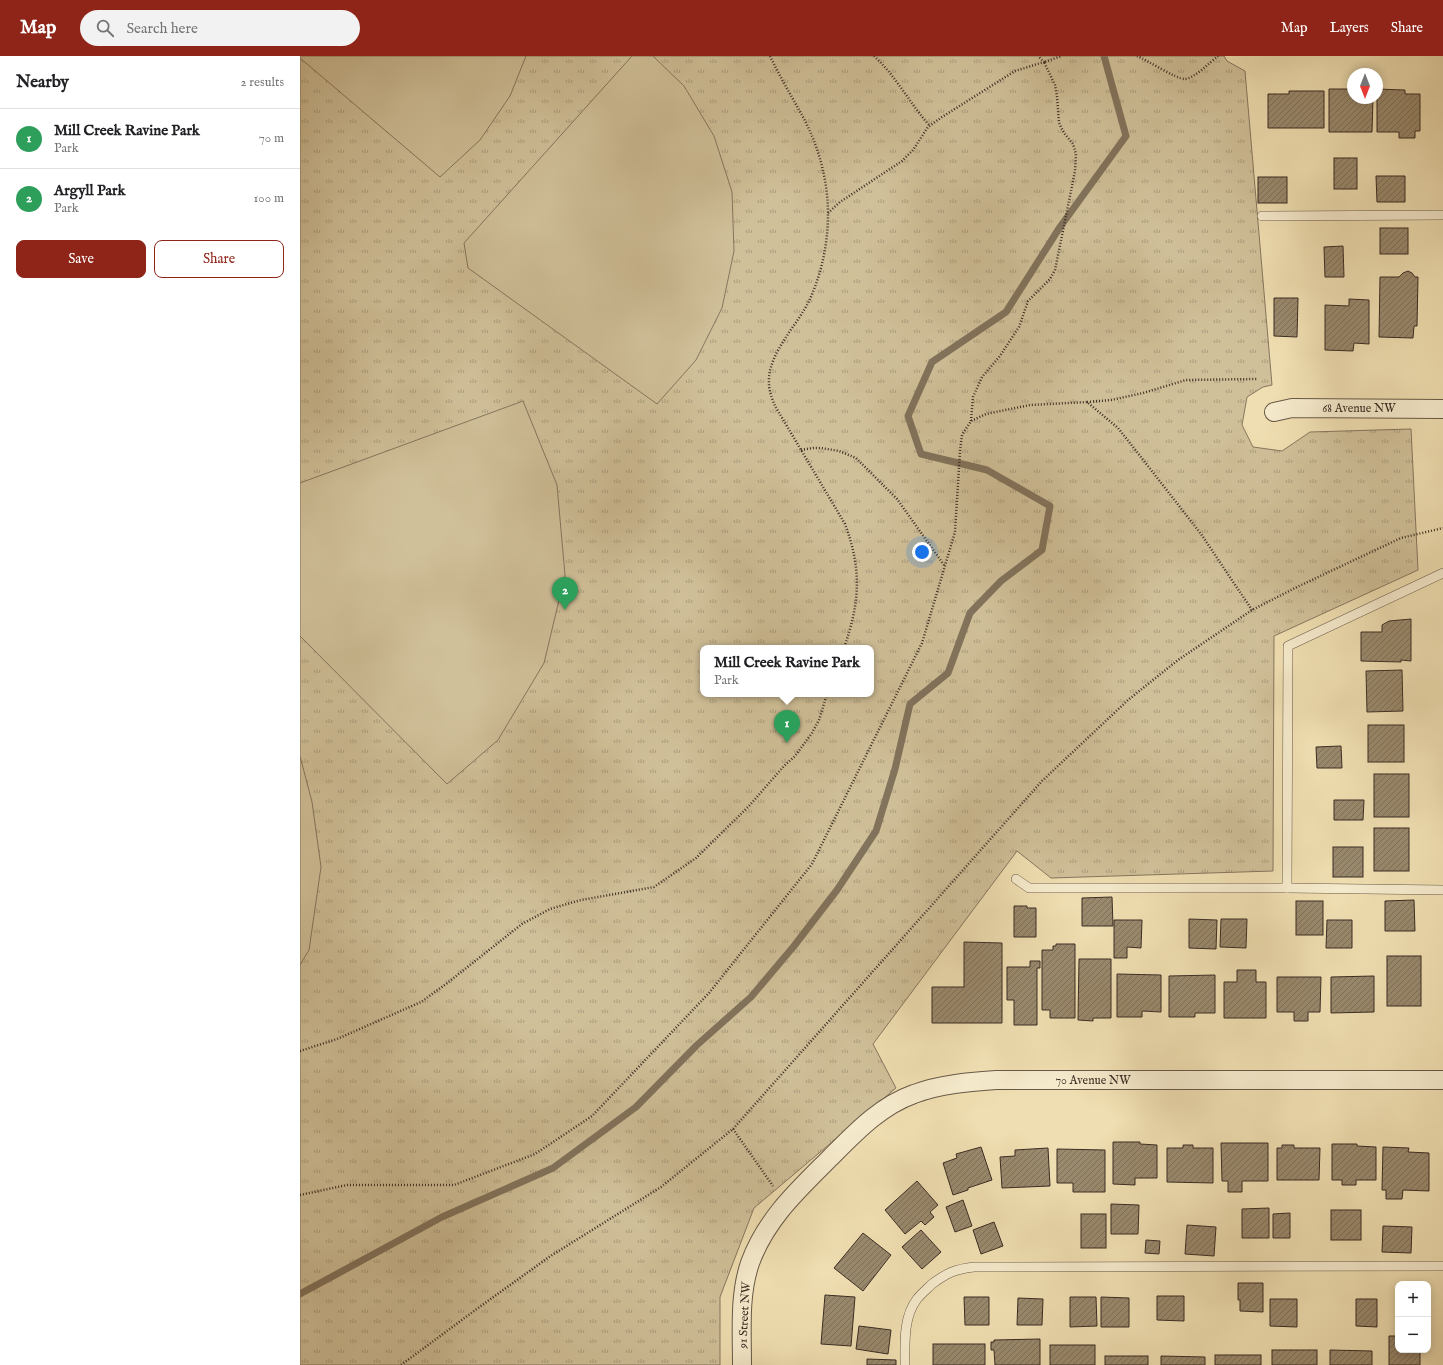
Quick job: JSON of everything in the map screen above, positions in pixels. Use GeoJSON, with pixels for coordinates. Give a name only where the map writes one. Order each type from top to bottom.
{"type":"FeatureCollection","features":[{"type":"Feature","properties":{"kind":"street","name":"68 Avenue NW"},"geometry":{"type":"LineString","coordinates":[[1274,412],[1292,408],[1443,409]]}},
{"type":"Feature","properties":{"kind":"street","name":"70 Avenue NW"},"geometry":{"type":"LineString","coordinates":[[785,1203],[861,1128],[884,1109],[913,1094],[956,1083],[997,1080],[1443,1080]]}},
{"type":"Feature","properties":{"kind":"street","name":"91 Street NW"},"geometry":{"type":"LineString","coordinates":[[742,1365],[742,1315],[745,1281],[750,1263],[764,1234],[785,1203]]}},
{"type":"Feature","properties":{"kind":"lane"},"geometry":{"type":"LineString","coordinates":[[1262,216],[1443,215]]}},
{"type":"Feature","properties":{"kind":"lane"},"geometry":{"type":"LineString","coordinates":[[1287,888],[1288,646],[1443,573]]}},
{"type":"Feature","properties":{"kind":"lane"},"geometry":{"type":"LineString","coordinates":[[1016,879],[1028,888],[1287,888],[1443,890]]}},
{"type":"Feature","properties":{"kind":"lane"},"geometry":{"type":"LineString","coordinates":[[905,1365],[906,1326],[916,1300],[944,1275],[960,1268],[974,1266],[1443,1266]]}},
{"type":"Feature","properties":{"kind":"path"},"geometry":{"type":"LineString","coordinates":[[770,56],[779,75],[804,118],[814,140],[822,164],[828,213],[827,236],[818,280],[809,301],[773,361],[769,382],[770,395],[844,524],[855,557],[857,574],[855,611],[845,645]]}},
{"type":"Feature","properties":{"kind":"path"},"geometry":{"type":"LineString","coordinates":[[874,56],[885,65],[918,113],[930,126]]}},
{"type":"Feature","properties":{"kind":"path"},"geometry":{"type":"LineString","coordinates":[[300,1195],[347,1185],[454,1185],[535,1154],[592,1116],[708,993],[812,864],[922,643],[955,532],[962,435],[971,421],[974,397],[982,377],[1000,356],[1019,328],[1028,301],[1050,278],[1055,270],[1075,171],[1076,154],[1073,144],[1064,133],[1059,123],[1058,96],[1055,85],[1044,62],[1038,56]]}},
{"type":"Feature","properties":{"kind":"path"},"geometry":{"type":"LineString","coordinates":[[828,213],[840,202],[902,161],[913,150],[928,127],[942,117],[1015,71],[1062,56]]}},
{"type":"Feature","properties":{"kind":"path"},"geometry":{"type":"LineString","coordinates":[[1137,56],[1184,79],[1194,76],[1218,56]]}},
{"type":"Feature","properties":{"kind":"path"},"geometry":{"type":"LineString","coordinates":[[971,421],[986,414],[1030,405],[1111,400],[1143,393],[1186,380],[1258,379]]}},
{"type":"Feature","properties":{"kind":"path"},"geometry":{"type":"LineString","coordinates":[[1087,402],[1118,428],[1138,452],[1201,534],[1252,610]]}},
{"type":"Feature","properties":{"kind":"path"},"geometry":{"type":"LineString","coordinates":[[801,450],[812,448],[839,451],[856,458],[898,499],[944,566]]}},
{"type":"Feature","properties":{"kind":"path"},"geometry":{"type":"LineString","coordinates":[[401,1365],[549,1257],[661,1187],[733,1129],[1042,781],[1128,700],[1178,660],[1252,610],[1401,538],[1443,528]]}},
{"type":"Feature","properties":{"kind":"path"},"geometry":{"type":"LineString","coordinates":[[300,1051],[337,1039],[421,1002],[522,924],[550,909],[581,900],[654,887],[696,858],[749,806],[784,766],[795,756],[812,733],[819,720],[826,697]]}},
{"type":"Feature","properties":{"kind":"path"},"geometry":{"type":"LineString","coordinates":[[733,1129],[785,1203]]}},
{"type":"Feature","properties":{"kind":"green space"},"geometry":{"type":"Polygon","coordinates":[[[300,56],[1224,56],[1227,61],[1245,71],[1272,385],[1263,387],[1247,397],[1242,425],[1253,447],[1282,451],[1310,432],[1411,429],[1418,570],[1274,636],[1273,871],[1051,878],[1017,851],[873,1044],[896,1088],[754,1208],[720,1297],[720,1365],[300,1365],[300,56]]]}},
{"type":"Feature","properties":{"kind":"green space"},"geometry":{"type":"Polygon","coordinates":[[[300,56],[526,56],[510,96],[480,140],[440,177],[300,58],[300,56]]]}},
{"type":"Feature","properties":{"kind":"green space"},"geometry":{"type":"Polygon","coordinates":[[[632,56],[653,56],[684,86],[714,136],[732,192],[734,251],[722,308],[696,360],[657,404],[468,268],[464,243],[632,56]]]}},
{"type":"Feature","properties":{"kind":"green space"},"geometry":{"type":"Polygon","coordinates":[[[523,401],[557,485],[565,575],[544,663],[498,740],[447,784],[300,636],[300,483],[523,401]]]}},
{"type":"Feature","properties":{"kind":"green space"},"geometry":{"type":"Polygon","coordinates":[[[300,756],[312,802],[321,867],[309,950],[300,965],[300,756]]]}},
{"type":"Feature","properties":{"kind":"building"},"geometry":{"type":"Polygon","coordinates":[[[1329,89],[1347,89],[1347,104],[1373,104],[1372,132],[1329,132],[1329,89]]]}},
{"type":"Feature","properties":{"kind":"building"},"geometry":{"type":"Polygon","coordinates":[[[1383,89],[1405,90],[1405,94],[1420,94],[1420,131],[1415,131],[1415,138],[1399,138],[1399,132],[1377,132],[1377,104],[1383,104],[1383,89]]]}},
{"type":"Feature","properties":{"kind":"building"},"geometry":{"type":"Polygon","coordinates":[[[1289,91],[1324,91],[1324,128],[1268,128],[1268,94],[1289,94],[1289,91]]]}},
{"type":"Feature","properties":{"kind":"building"},"geometry":{"type":"Polygon","coordinates":[[[1334,158],[1357,158],[1357,189],[1334,189],[1334,158]]]}},
{"type":"Feature","properties":{"kind":"building"},"geometry":{"type":"Polygon","coordinates":[[[1376,176],[1405,176],[1405,202],[1377,202],[1376,176]]]}},
{"type":"Feature","properties":{"kind":"building"},"geometry":{"type":"Polygon","coordinates":[[[1258,177],[1287,177],[1287,203],[1258,203],[1258,177]]]}},
{"type":"Feature","properties":{"kind":"building"},"geometry":{"type":"Polygon","coordinates":[[[1380,228],[1408,228],[1408,254],[1380,254],[1380,228]]]}},
{"type":"Feature","properties":{"kind":"building"},"geometry":{"type":"Polygon","coordinates":[[[1343,246],[1344,277],[1325,277],[1324,247],[1343,246]]]}},
{"type":"Feature","properties":{"kind":"building"},"geometry":{"type":"Polygon","coordinates":[[[1408,271],[1415,277],[1418,277],[1417,326],[1414,326],[1413,338],[1379,337],[1380,277],[1399,277],[1408,271]]]}},
{"type":"Feature","properties":{"kind":"building"},"geometry":{"type":"Polygon","coordinates":[[[1274,298],[1298,298],[1297,337],[1274,336],[1274,298]]]}},
{"type":"Feature","properties":{"kind":"building"},"geometry":{"type":"Polygon","coordinates":[[[1349,299],[1369,300],[1369,344],[1354,343],[1353,351],[1325,350],[1325,305],[1349,306],[1349,299]]]}},
{"type":"Feature","properties":{"kind":"building"},"geometry":{"type":"Polygon","coordinates":[[[1411,619],[1411,661],[1361,661],[1361,632],[1382,632],[1382,625],[1389,621],[1411,619]]]}},
{"type":"Feature","properties":{"kind":"building"},"geometry":{"type":"Polygon","coordinates":[[[1402,670],[1403,711],[1367,712],[1366,671],[1402,670]]]}},
{"type":"Feature","properties":{"kind":"building"},"geometry":{"type":"Polygon","coordinates":[[[1368,725],[1404,725],[1404,762],[1368,762],[1368,725]]]}},
{"type":"Feature","properties":{"kind":"building"},"geometry":{"type":"Polygon","coordinates":[[[1341,746],[1342,768],[1317,768],[1316,747],[1341,746]]]}},
{"type":"Feature","properties":{"kind":"building"},"geometry":{"type":"Polygon","coordinates":[[[1374,774],[1409,774],[1409,817],[1374,817],[1374,774]]]}},
{"type":"Feature","properties":{"kind":"building"},"geometry":{"type":"Polygon","coordinates":[[[1334,800],[1364,800],[1363,820],[1334,820],[1334,800]]]}},
{"type":"Feature","properties":{"kind":"building"},"geometry":{"type":"Polygon","coordinates":[[[1374,828],[1409,828],[1409,871],[1374,871],[1374,828]]]}},
{"type":"Feature","properties":{"kind":"building"},"geometry":{"type":"Polygon","coordinates":[[[1333,847],[1363,847],[1363,877],[1333,877],[1333,847]]]}},
{"type":"Feature","properties":{"kind":"building"},"geometry":{"type":"Polygon","coordinates":[[[1112,897],[1113,926],[1082,926],[1082,898],[1112,897]]]}},
{"type":"Feature","properties":{"kind":"building"},"geometry":{"type":"Polygon","coordinates":[[[1414,900],[1415,931],[1385,931],[1385,901],[1414,900]]]}},
{"type":"Feature","properties":{"kind":"building"},"geometry":{"type":"Polygon","coordinates":[[[1296,901],[1323,901],[1323,935],[1296,935],[1296,901]]]}},
{"type":"Feature","properties":{"kind":"building"},"geometry":{"type":"Polygon","coordinates":[[[1014,906],[1036,908],[1036,937],[1014,937],[1014,906]]]}},
{"type":"Feature","properties":{"kind":"building"},"geometry":{"type":"Polygon","coordinates":[[[1189,919],[1217,920],[1216,949],[1189,948],[1189,919]]]}},
{"type":"Feature","properties":{"kind":"building"},"geometry":{"type":"Polygon","coordinates":[[[1221,919],[1247,919],[1246,948],[1220,947],[1221,919]]]}},
{"type":"Feature","properties":{"kind":"building"},"geometry":{"type":"Polygon","coordinates":[[[1114,920],[1142,920],[1141,948],[1127,947],[1127,958],[1114,958],[1114,920]]]}},
{"type":"Feature","properties":{"kind":"building"},"geometry":{"type":"Polygon","coordinates":[[[1327,920],[1352,920],[1352,948],[1326,948],[1327,920]]]}},
{"type":"Feature","properties":{"kind":"building"},"geometry":{"type":"Polygon","coordinates":[[[964,942],[1002,943],[1002,1023],[932,1023],[932,987],[964,987],[964,942]]]}},
{"type":"Feature","properties":{"kind":"building"},"geometry":{"type":"Polygon","coordinates":[[[1056,944],[1075,944],[1075,1018],[1050,1018],[1050,1010],[1042,1010],[1042,950],[1053,950],[1053,946],[1056,946],[1056,944]]]}},
{"type":"Feature","properties":{"kind":"building"},"geometry":{"type":"Polygon","coordinates":[[[1387,956],[1421,956],[1421,1006],[1387,1006],[1387,956]]]}},
{"type":"Feature","properties":{"kind":"building"},"geometry":{"type":"Polygon","coordinates":[[[1079,959],[1111,959],[1111,1018],[1093,1018],[1093,1021],[1078,1020],[1079,959]]]}},
{"type":"Feature","properties":{"kind":"building"},"geometry":{"type":"Polygon","coordinates":[[[1030,961],[1040,961],[1040,968],[1037,968],[1037,1025],[1014,1025],[1014,1000],[1007,1000],[1007,967],[1030,967],[1030,961]]]}},
{"type":"Feature","properties":{"kind":"building"},"geometry":{"type":"Polygon","coordinates":[[[1237,970],[1256,970],[1256,982],[1266,982],[1266,1018],[1224,1018],[1224,982],[1237,982],[1237,970]]]}},
{"type":"Feature","properties":{"kind":"building"},"geometry":{"type":"Polygon","coordinates":[[[1117,974],[1161,975],[1161,1012],[1142,1011],[1142,1017],[1117,1017],[1117,974]]]}},
{"type":"Feature","properties":{"kind":"building"},"geometry":{"type":"Polygon","coordinates":[[[1215,975],[1215,1013],[1195,1013],[1195,1017],[1169,1017],[1169,976],[1215,975]]]}},
{"type":"Feature","properties":{"kind":"building"},"geometry":{"type":"Polygon","coordinates":[[[1374,976],[1374,1012],[1331,1013],[1331,977],[1374,976]]]}},
{"type":"Feature","properties":{"kind":"building"},"geometry":{"type":"Polygon","coordinates":[[[1277,977],[1321,977],[1320,1012],[1308,1012],[1308,1021],[1294,1021],[1294,1012],[1277,1012],[1277,977]]]}},
{"type":"Feature","properties":{"kind":"building"},"geometry":{"type":"Polygon","coordinates":[[[1113,1142],[1140,1142],[1140,1144],[1157,1145],[1157,1178],[1135,1178],[1135,1185],[1113,1184],[1113,1142]]]}},
{"type":"Feature","properties":{"kind":"building"},"geometry":{"type":"Polygon","coordinates":[[[1221,1143],[1268,1143],[1268,1181],[1242,1181],[1242,1192],[1228,1192],[1228,1181],[1222,1181],[1221,1143]]]}},
{"type":"Feature","properties":{"kind":"building"},"geometry":{"type":"Polygon","coordinates":[[[1332,1144],[1357,1144],[1357,1146],[1376,1147],[1376,1180],[1356,1180],[1356,1185],[1342,1185],[1342,1180],[1332,1180],[1332,1144]]]}},
{"type":"Feature","properties":{"kind":"building"},"geometry":{"type":"Polygon","coordinates":[[[1183,1145],[1193,1145],[1193,1148],[1213,1148],[1213,1183],[1167,1182],[1167,1148],[1183,1148],[1183,1145]]]}},
{"type":"Feature","properties":{"kind":"building"},"geometry":{"type":"Polygon","coordinates":[[[1282,1145],[1294,1145],[1294,1148],[1320,1148],[1319,1180],[1277,1180],[1277,1148],[1282,1148],[1282,1145]]]}},
{"type":"Feature","properties":{"kind":"building"},"geometry":{"type":"Polygon","coordinates":[[[981,1147],[992,1180],[953,1195],[943,1163],[957,1158],[956,1154],[981,1147]]]}},
{"type":"Feature","properties":{"kind":"building"},"geometry":{"type":"Polygon","coordinates":[[[1383,1147],[1409,1148],[1408,1152],[1429,1153],[1429,1191],[1403,1190],[1402,1199],[1386,1199],[1386,1190],[1382,1190],[1383,1147]]]}},
{"type":"Feature","properties":{"kind":"building"},"geometry":{"type":"Polygon","coordinates":[[[1048,1148],[1050,1186],[1002,1188],[1000,1157],[1015,1156],[1015,1150],[1048,1148]]]}},
{"type":"Feature","properties":{"kind":"building"},"geometry":{"type":"Polygon","coordinates":[[[1057,1149],[1105,1150],[1105,1192],[1073,1192],[1073,1183],[1057,1183],[1057,1149]]]}},
{"type":"Feature","properties":{"kind":"building"},"geometry":{"type":"Polygon","coordinates":[[[917,1181],[938,1205],[930,1212],[934,1217],[925,1225],[921,1221],[905,1234],[885,1210],[917,1181]]]}},
{"type":"Feature","properties":{"kind":"building"},"geometry":{"type":"Polygon","coordinates":[[[963,1200],[972,1226],[955,1232],[946,1207],[963,1200]]]}},
{"type":"Feature","properties":{"kind":"building"},"geometry":{"type":"Polygon","coordinates":[[[1111,1204],[1139,1205],[1138,1234],[1111,1234],[1111,1204]]]}},
{"type":"Feature","properties":{"kind":"building"},"geometry":{"type":"Polygon","coordinates":[[[1269,1208],[1269,1238],[1242,1238],[1242,1209],[1269,1208]]]}},
{"type":"Feature","properties":{"kind":"building"},"geometry":{"type":"Polygon","coordinates":[[[1331,1210],[1361,1210],[1361,1240],[1331,1240],[1331,1210]]]}},
{"type":"Feature","properties":{"kind":"building"},"geometry":{"type":"Polygon","coordinates":[[[1290,1213],[1290,1238],[1273,1238],[1273,1214],[1290,1213]]]}},
{"type":"Feature","properties":{"kind":"building"},"geometry":{"type":"Polygon","coordinates":[[[1081,1214],[1106,1214],[1106,1248],[1081,1248],[1081,1214]]]}},
{"type":"Feature","properties":{"kind":"building"},"geometry":{"type":"Polygon","coordinates":[[[994,1222],[1003,1246],[981,1254],[973,1230],[994,1222]]]}},
{"type":"Feature","properties":{"kind":"building"},"geometry":{"type":"Polygon","coordinates":[[[1187,1225],[1216,1227],[1214,1256],[1185,1254],[1187,1225]]]}},
{"type":"Feature","properties":{"kind":"building"},"geometry":{"type":"Polygon","coordinates":[[[1383,1226],[1412,1227],[1411,1253],[1382,1252],[1383,1226]]]}},
{"type":"Feature","properties":{"kind":"building"},"geometry":{"type":"Polygon","coordinates":[[[921,1230],[941,1252],[922,1269],[902,1247],[921,1230]]]}},
{"type":"Feature","properties":{"kind":"building"},"geometry":{"type":"Polygon","coordinates":[[[863,1233],[891,1255],[863,1291],[834,1268],[863,1233]]]}},
{"type":"Feature","properties":{"kind":"building"},"geometry":{"type":"Polygon","coordinates":[[[1146,1240],[1160,1241],[1159,1254],[1145,1253],[1146,1240]]]}},
{"type":"Feature","properties":{"kind":"building"},"geometry":{"type":"Polygon","coordinates":[[[1238,1283],[1263,1283],[1263,1312],[1240,1311],[1240,1300],[1238,1300],[1238,1283]]]}},
{"type":"Feature","properties":{"kind":"building"},"geometry":{"type":"Polygon","coordinates":[[[825,1295],[855,1297],[851,1346],[821,1344],[825,1295]]]}},
{"type":"Feature","properties":{"kind":"building"},"geometry":{"type":"Polygon","coordinates":[[[1157,1296],[1184,1296],[1184,1321],[1157,1320],[1157,1296]]]}},
{"type":"Feature","properties":{"kind":"building"},"geometry":{"type":"Polygon","coordinates":[[[964,1297],[989,1297],[989,1325],[965,1325],[964,1297]]]}},
{"type":"Feature","properties":{"kind":"building"},"geometry":{"type":"Polygon","coordinates":[[[1070,1297],[1096,1297],[1097,1326],[1070,1327],[1070,1297]]]}},
{"type":"Feature","properties":{"kind":"building"},"geometry":{"type":"Polygon","coordinates":[[[1101,1297],[1129,1298],[1129,1327],[1101,1327],[1101,1297]]]}},
{"type":"Feature","properties":{"kind":"building"},"geometry":{"type":"Polygon","coordinates":[[[1018,1298],[1043,1299],[1042,1325],[1017,1325],[1018,1298]]]}},
{"type":"Feature","properties":{"kind":"building"},"geometry":{"type":"Polygon","coordinates":[[[1270,1299],[1297,1299],[1297,1327],[1270,1326],[1270,1299]]]}},
{"type":"Feature","properties":{"kind":"building"},"geometry":{"type":"Polygon","coordinates":[[[1356,1299],[1377,1299],[1377,1327],[1356,1326],[1356,1299]]]}},
{"type":"Feature","properties":{"kind":"building"},"geometry":{"type":"Polygon","coordinates":[[[859,1326],[891,1330],[888,1354],[856,1349],[859,1326]]]}},
{"type":"Feature","properties":{"kind":"building"},"geometry":{"type":"Polygon","coordinates":[[[1389,1336],[1395,1336],[1395,1353],[1420,1353],[1420,1365],[1389,1365],[1389,1336]]]}},
{"type":"Feature","properties":{"kind":"building"},"geometry":{"type":"Polygon","coordinates":[[[1040,1339],[1040,1365],[995,1365],[994,1350],[991,1350],[991,1342],[994,1342],[994,1340],[1040,1339]]]}},
{"type":"Feature","properties":{"kind":"building"},"geometry":{"type":"Polygon","coordinates":[[[933,1344],[985,1344],[985,1365],[933,1365],[933,1344]]]}},
{"type":"Feature","properties":{"kind":"building"},"geometry":{"type":"Polygon","coordinates":[[[1050,1345],[1095,1345],[1095,1365],[1050,1365],[1050,1345]]]}},
{"type":"Feature","properties":{"kind":"building"},"geometry":{"type":"Polygon","coordinates":[[[1272,1350],[1317,1350],[1317,1365],[1272,1365],[1272,1350]]]}},
{"type":"Feature","properties":{"kind":"building"},"geometry":{"type":"Polygon","coordinates":[[[1330,1350],[1372,1351],[1372,1365],[1330,1365],[1330,1350]]]}},
{"type":"Feature","properties":{"kind":"building"},"geometry":{"type":"Polygon","coordinates":[[[1215,1355],[1261,1355],[1261,1365],[1215,1365],[1215,1355]]]}},
{"type":"Feature","properties":{"kind":"building"},"geometry":{"type":"Polygon","coordinates":[[[1105,1356],[1148,1356],[1148,1365],[1105,1365],[1105,1356]]]}},
{"type":"Feature","properties":{"kind":"building"},"geometry":{"type":"Polygon","coordinates":[[[1161,1356],[1205,1357],[1205,1365],[1161,1365],[1161,1356]]]}},
{"type":"Feature","properties":{"kind":"building"},"geometry":{"type":"Polygon","coordinates":[[[867,1359],[896,1360],[896,1365],[867,1365],[867,1359]]]}},
{"type":"Feature","properties":{"kind":"waterway"},"geometry":{"type":"LineString","coordinates":[[300,1294],[442,1217],[553,1168],[636,1107],[697,1045],[751,997],[794,946],[837,890],[876,831],[895,769],[910,704],[948,673],[970,613],[1001,581],[1042,550],[1050,506],[987,470],[921,454],[908,416],[932,362],[1006,312],[1060,227],[1126,136],[1104,56]]}},
{"type":"Feature","properties":{"kind":"place","name":"Argyll Park"},"geometry":{"type":"Point","coordinates":[565,610]}},
{"type":"Feature","properties":{"kind":"place","name":"Mill Creek Ravine Park"},"geometry":{"type":"Point","coordinates":[787,743]}}]}
